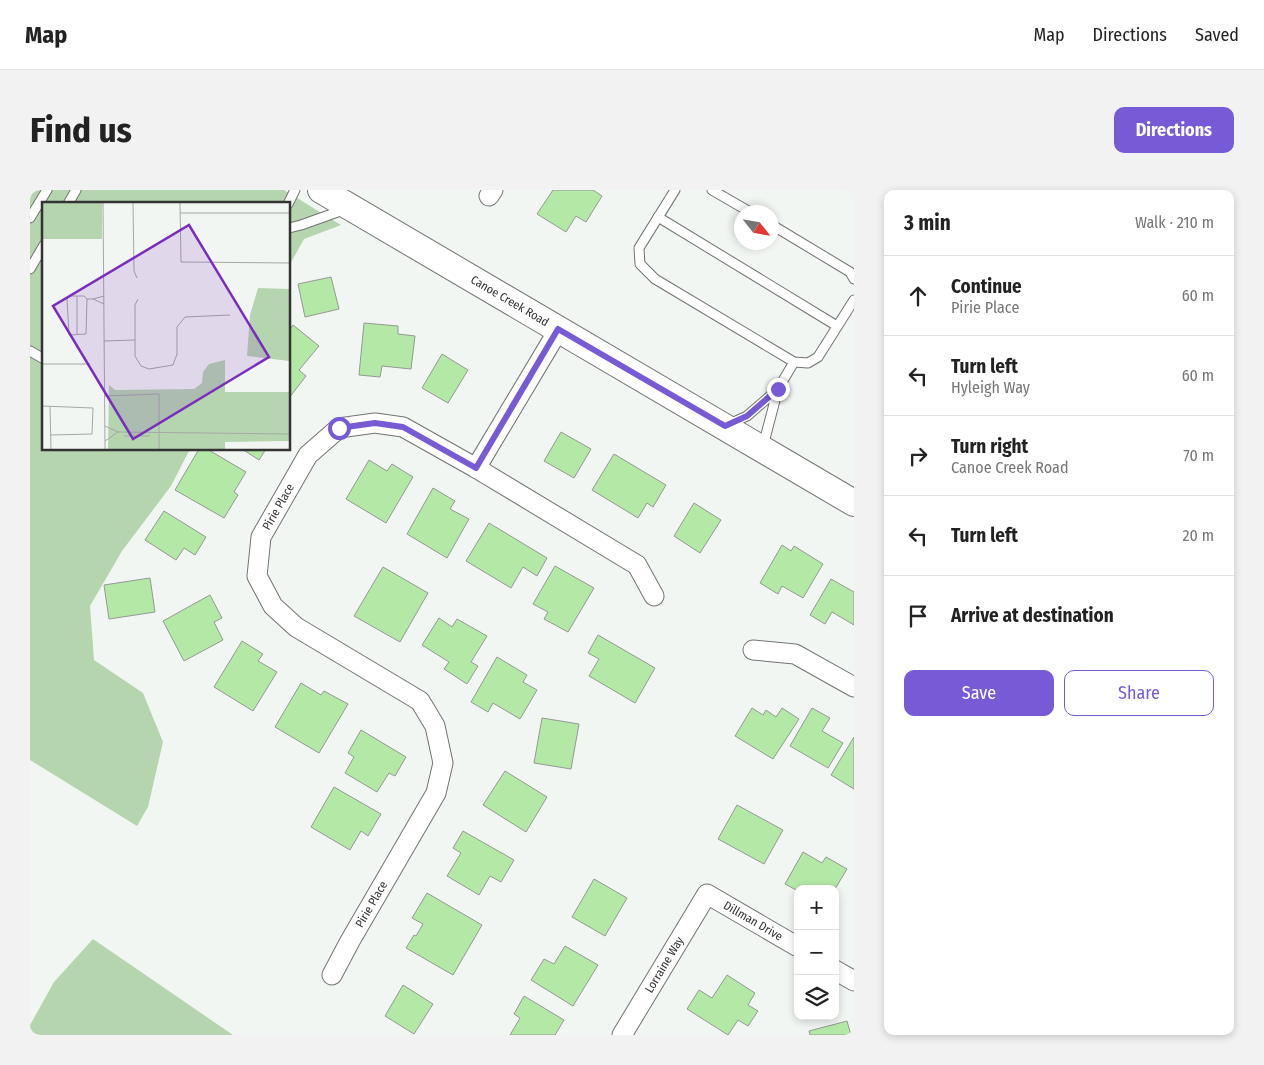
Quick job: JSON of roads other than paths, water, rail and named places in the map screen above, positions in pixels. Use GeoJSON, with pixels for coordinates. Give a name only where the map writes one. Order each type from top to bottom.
{"type":"FeatureCollection","features":[{"type":"Feature","properties":{"kind":"main road","name":"Canoe Creek Road"},"geometry":{"type":"LineString","coordinates":[[321,190],[854,503]]}},
{"type":"Feature","properties":{"kind":"street"},"geometry":{"type":"LineString","coordinates":[[476,468],[558,329]]}},
{"type":"Feature","properties":{"kind":"street","name":"Pirie Place"},"geometry":{"type":"LineString","coordinates":[[332,975],[350,940],[436,793],[443,763],[435,726],[420,701],[296,627],[273,606],[257,576],[262,537],[308,455],[339,428],[375,423],[403,427],[476,468],[637,565],[654,596]]}},
{"type":"Feature","properties":{"kind":"street"},"geometry":{"type":"LineString","coordinates":[[753,650],[794,654],[854,687]]}},
{"type":"Feature","properties":{"kind":"street","name":"Dillman Drive"},"geometry":{"type":"LineString","coordinates":[[707,894],[794,945]]}},
{"type":"Feature","properties":{"kind":"street","name":"Lorraine Way"},"geometry":{"type":"LineString","coordinates":[[622,1035],[707,894]]}},
{"type":"Feature","properties":{"kind":"street"},"geometry":{"type":"LineString","coordinates":[[839,972],[854,981]]}},
{"type":"Feature","properties":{"kind":"lane"},"geometry":{"type":"LineString","coordinates":[[30,218],[47,190]]}},
{"type":"Feature","properties":{"kind":"lane"},"geometry":{"type":"LineString","coordinates":[[69,202],[76,190]]}},
{"type":"Feature","properties":{"kind":"lane"},"geometry":{"type":"LineString","coordinates":[[289,202],[295,190]]}},
{"type":"Feature","properties":{"kind":"lane"},"geometry":{"type":"LineString","coordinates":[[675,190],[639,248],[640,264],[656,279],[794,362],[808,362],[818,357],[854,300]]}},
{"type":"Feature","properties":{"kind":"lane"},"geometry":{"type":"LineString","coordinates":[[712,190],[738,205]]}},
{"type":"Feature","properties":{"kind":"lane"},"geometry":{"type":"LineString","coordinates":[[290,228],[351,208]]}},
{"type":"Feature","properties":{"kind":"lane"},"geometry":{"type":"LineString","coordinates":[[658,217],[837,326]]}},
{"type":"Feature","properties":{"kind":"lane"},"geometry":{"type":"LineString","coordinates":[[779,229],[850,272],[854,279]]}},
{"type":"Feature","properties":{"kind":"lane"},"geometry":{"type":"LineString","coordinates":[[30,269],[42,248]]}},
{"type":"Feature","properties":{"kind":"lane"},"geometry":{"type":"LineString","coordinates":[[30,351],[42,358]]}},
{"type":"Feature","properties":{"kind":"lane"},"geometry":{"type":"LineString","coordinates":[[763,448],[778,389],[794,362]]}},
{"type":"Feature","properties":{"kind":"lane"},"geometry":{"type":"LineString","coordinates":[[725,426],[747,416],[778,389]]}}]}
